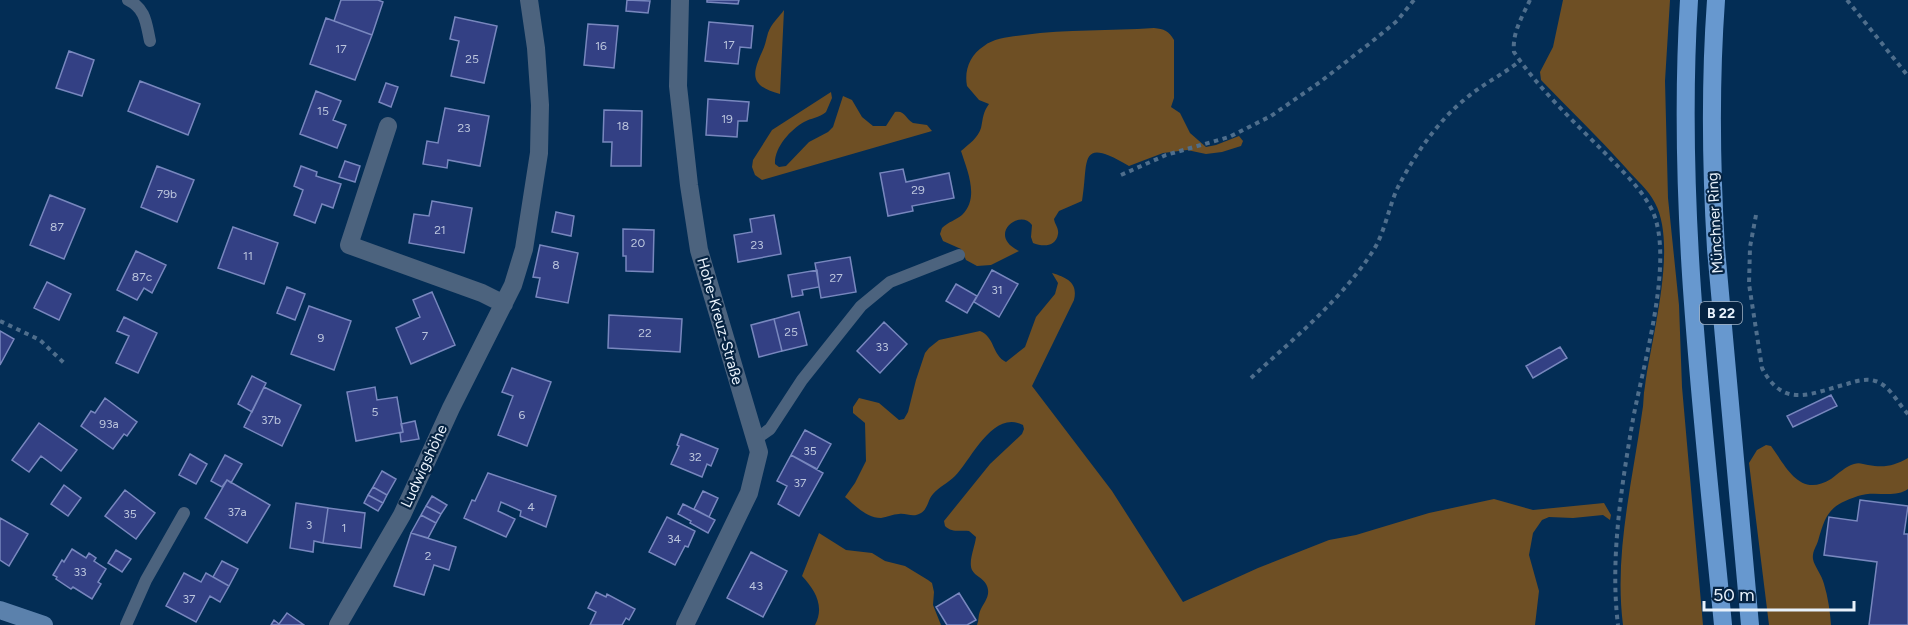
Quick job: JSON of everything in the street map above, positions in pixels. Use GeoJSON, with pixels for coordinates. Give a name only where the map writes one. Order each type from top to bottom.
{"type":"FeatureCollection","features":[{"type":"Feature","properties":{"kind":"main road","name":"Münchner Ring"},"geometry":{"type":"LineString","coordinates":[[1689,0],[1686,201],[1697,354],[1723,625]]}},
{"type":"Feature","properties":{"kind":"main road","name":"Münchner Ring"},"geometry":{"type":"LineString","coordinates":[[1716,0],[1712,63],[1716,249],[1750,625]]}},
{"type":"Feature","properties":{"kind":"street","name":"Ludwigshöhe"},"geometry":{"type":"LineString","coordinates":[[338,625],[402,515],[451,408],[513,285],[524,249],[539,153],[540,105],[536,48],[529,0]]}},
{"type":"Feature","properties":{"kind":"street","name":"Hohe-Kreuz-Straße"},"geometry":{"type":"LineString","coordinates":[[680,0],[678,86],[699,250],[759,452],[749,493],[685,625]]}},
{"type":"Feature","properties":{"kind":"street"},"geometry":{"type":"LineString","coordinates":[[388,126],[349,245],[482,293],[504,304]]}},
{"type":"Feature","properties":{"kind":"street"},"geometry":{"type":"LineString","coordinates":[[0,610],[44,625]]}},
{"type":"Feature","properties":{"kind":"lane"},"geometry":{"type":"LineString","coordinates":[[128,0],[138,5],[145,16],[150,41]]}},
{"type":"Feature","properties":{"kind":"lane"},"geometry":{"type":"LineString","coordinates":[[756,440],[770,429],[801,380],[861,306],[890,282],[959,255]]}},
{"type":"Feature","properties":{"kind":"lane"},"geometry":{"type":"LineString","coordinates":[[126,625],[146,580],[184,513]]}},
{"type":"Feature","properties":{"kind":"path"},"geometry":{"type":"LineString","coordinates":[[1121,175],[1166,155],[1228,137],[1271,116],[1312,88],[1379,36],[1397,21],[1414,0]]}},
{"type":"Feature","properties":{"kind":"path"},"geometry":{"type":"LineString","coordinates":[[1530,0],[1517,28],[1514,52],[1520,62],[1635,185],[1653,212],[1656,225],[1660,274],[1624,477],[1616,583],[1618,625]]}},
{"type":"Feature","properties":{"kind":"path"},"geometry":{"type":"LineString","coordinates":[[1848,0],[1908,75]]}},
{"type":"Feature","properties":{"kind":"path"},"geometry":{"type":"LineString","coordinates":[[1251,378],[1333,303],[1353,279],[1373,252],[1397,189],[1413,161],[1442,122],[1464,99],[1520,62]]}},
{"type":"Feature","properties":{"kind":"path"},"geometry":{"type":"LineString","coordinates":[[1756,216],[1750,247],[1749,284],[1762,368],[1769,380],[1777,390],[1790,395],[1804,395],[1862,380],[1876,381],[1888,389],[1908,414]]}},
{"type":"Feature","properties":{"kind":"path"},"geometry":{"type":"LineString","coordinates":[[0,321],[40,340],[64,363]]}},
{"type":"Feature","properties":{"kind":"shaded area"},"geometry":{"type":"Polygon","coordinates":[[[1563,0],[1670,0],[1665,81],[1668,198],[1679,305],[1682,387],[1703,625],[1623,625],[1622,545],[1643,410],[1644,389],[1661,293],[1664,243],[1661,221],[1649,193],[1541,80],[1540,72],[1553,47],[1563,0]]]}},
{"type":"Feature","properties":{"kind":"shaded area"},"geometry":{"type":"Polygon","coordinates":[[[784,10],[780,94],[759,84],[755,74],[769,30],[784,10]]]}},
{"type":"Feature","properties":{"kind":"shaded area"},"geometry":{"type":"Polygon","coordinates":[[[1154,28],[1166,31],[1174,40],[1174,98],[1171,107],[1180,113],[1190,133],[1206,147],[1239,136],[1243,141],[1241,146],[1206,154],[1187,150],[1163,153],[1129,166],[1101,153],[1093,153],[1086,165],[1082,201],[1059,211],[1054,219],[1058,234],[1052,244],[1033,243],[1032,225],[1020,220],[1014,222],[1005,231],[1005,238],[1019,251],[991,265],[977,266],[966,260],[961,249],[943,241],[940,234],[942,228],[962,215],[970,200],[971,184],[961,151],[978,135],[984,112],[989,104],[979,100],[967,86],[966,74],[975,54],[988,43],[1024,35],[1154,28]]]}},
{"type":"Feature","properties":{"kind":"shaded area"},"geometry":{"type":"Polygon","coordinates":[[[831,92],[832,98],[826,112],[799,125],[784,140],[775,158],[775,164],[779,167],[786,166],[809,142],[833,127],[843,96],[852,100],[862,117],[873,126],[886,126],[895,112],[898,112],[903,113],[913,123],[927,125],[932,131],[762,180],[755,175],[752,167],[753,160],[772,130],[831,92]]]}},
{"type":"Feature","properties":{"kind":"shaded area"},"geometry":{"type":"Polygon","coordinates":[[[1052,273],[1063,277],[1073,285],[1074,300],[1032,386],[1112,491],[1183,602],[1258,568],[1329,540],[1356,535],[1429,513],[1494,499],[1533,510],[1604,503],[1611,515],[1610,520],[1603,515],[1573,518],[1549,517],[1542,520],[1533,533],[1529,555],[1539,591],[1535,625],[977,625],[979,613],[987,598],[988,588],[985,582],[973,572],[971,566],[976,537],[969,531],[950,530],[945,526],[944,521],[990,464],[1022,434],[1023,425],[1012,422],[1002,424],[993,430],[984,438],[955,476],[933,494],[921,513],[894,514],[881,518],[870,516],[845,497],[866,461],[865,423],[853,413],[853,407],[859,398],[879,403],[899,420],[904,419],[925,353],[939,340],[980,331],[988,337],[998,355],[1006,362],[1025,347],[1036,317],[1055,294],[1058,283],[1052,273]]]}},
{"type":"Feature","properties":{"kind":"shaded area"},"geometry":{"type":"Polygon","coordinates":[[[1766,445],[1771,446],[1795,478],[1811,485],[1831,479],[1856,463],[1884,466],[1893,465],[1908,458],[1908,489],[1891,494],[1858,496],[1835,507],[1827,517],[1813,556],[1822,577],[1829,604],[1831,625],[1769,625],[1749,463],[1757,450],[1766,445]]]}},
{"type":"Feature","properties":{"kind":"shaded area"},"geometry":{"type":"Polygon","coordinates":[[[819,533],[846,550],[872,553],[885,561],[905,566],[932,583],[933,605],[941,625],[815,625],[819,605],[811,587],[802,576],[819,533]]]}},
{"type":"Feature","properties":{"kind":"building"},"geometry":{"type":"Polygon","coordinates":[[[341,0],[383,2],[372,35],[334,21],[341,0]]]}},
{"type":"Feature","properties":{"kind":"building"},"geometry":{"type":"Polygon","coordinates":[[[627,0],[650,1],[648,13],[626,11],[627,0]]]}},
{"type":"Feature","properties":{"kind":"building"},"geometry":{"type":"Polygon","coordinates":[[[707,0],[739,0],[738,4],[707,2],[707,0]]]}},
{"type":"Feature","properties":{"kind":"building"},"geometry":{"type":"Polygon","coordinates":[[[455,17],[497,26],[484,83],[451,76],[459,41],[450,39],[455,17]]]}},
{"type":"Feature","properties":{"kind":"building"},"geometry":{"type":"Polygon","coordinates":[[[326,18],[372,35],[355,80],[310,64],[326,18]]]}},
{"type":"Feature","properties":{"kind":"building"},"geometry":{"type":"Polygon","coordinates":[[[709,22],[753,26],[751,48],[740,47],[738,64],[705,61],[709,22]]]}},
{"type":"Feature","properties":{"kind":"building"},"geometry":{"type":"Polygon","coordinates":[[[588,24],[618,26],[614,68],[584,65],[588,24]]]}},
{"type":"Feature","properties":{"kind":"building"},"geometry":{"type":"Polygon","coordinates":[[[69,51],[94,60],[82,96],[56,88],[69,51]]]}},
{"type":"Feature","properties":{"kind":"building"},"geometry":{"type":"Polygon","coordinates":[[[140,81],[200,104],[188,135],[128,111],[140,81]]]}},
{"type":"Feature","properties":{"kind":"building"},"geometry":{"type":"Polygon","coordinates":[[[386,83],[398,87],[391,107],[379,102],[386,83]]]}},
{"type":"Feature","properties":{"kind":"building"},"geometry":{"type":"Polygon","coordinates":[[[316,91],[341,101],[333,120],[346,125],[337,148],[300,134],[316,91]]]}},
{"type":"Feature","properties":{"kind":"building"},"geometry":{"type":"Polygon","coordinates":[[[708,99],[749,102],[747,121],[738,121],[737,137],[706,135],[708,99]]]}},
{"type":"Feature","properties":{"kind":"building"},"geometry":{"type":"Polygon","coordinates":[[[445,108],[489,116],[480,166],[448,160],[447,168],[423,164],[427,141],[438,143],[445,108]]]}},
{"type":"Feature","properties":{"kind":"building"},"geometry":{"type":"Polygon","coordinates":[[[604,110],[642,111],[641,166],[611,166],[612,142],[603,142],[604,110]]]}},
{"type":"Feature","properties":{"kind":"building"},"geometry":{"type":"Polygon","coordinates":[[[345,161],[360,166],[355,182],[339,177],[345,161]]]}},
{"type":"Feature","properties":{"kind":"building"},"geometry":{"type":"Polygon","coordinates":[[[157,166],[194,180],[177,222],[141,207],[157,166]]]}},
{"type":"Feature","properties":{"kind":"building"},"geometry":{"type":"Polygon","coordinates":[[[301,166],[317,172],[316,176],[341,184],[333,208],[322,204],[315,223],[294,215],[303,190],[294,186],[301,166]]]}},
{"type":"Feature","properties":{"kind":"building"},"geometry":{"type":"Polygon","coordinates":[[[903,169],[906,182],[949,173],[954,198],[912,206],[913,211],[888,216],[880,173],[903,169]]]}},
{"type":"Feature","properties":{"kind":"building"},"geometry":{"type":"Polygon","coordinates":[[[50,195],[85,209],[64,259],[30,245],[50,195]]]}},
{"type":"Feature","properties":{"kind":"building"},"geometry":{"type":"Polygon","coordinates":[[[432,201],[472,208],[464,253],[409,243],[414,214],[429,216],[432,201]]]}},
{"type":"Feature","properties":{"kind":"building"},"geometry":{"type":"Polygon","coordinates":[[[556,212],[574,216],[571,236],[552,232],[556,212]]]}},
{"type":"Feature","properties":{"kind":"building"},"geometry":{"type":"Polygon","coordinates":[[[774,215],[781,254],[738,262],[734,235],[752,232],[750,219],[774,215]]]}},
{"type":"Feature","properties":{"kind":"building"},"geometry":{"type":"Polygon","coordinates":[[[233,227],[278,243],[264,284],[218,268],[233,227]]]}},
{"type":"Feature","properties":{"kind":"building"},"geometry":{"type":"Polygon","coordinates":[[[623,229],[654,230],[653,272],[626,271],[626,256],[623,256],[623,229]]]}},
{"type":"Feature","properties":{"kind":"building"},"geometry":{"type":"Polygon","coordinates":[[[540,245],[578,253],[568,303],[536,297],[540,278],[533,277],[540,245]]]}},
{"type":"Feature","properties":{"kind":"building"},"geometry":{"type":"Polygon","coordinates":[[[136,251],[166,265],[152,293],[144,288],[137,300],[117,290],[136,251]]]}},
{"type":"Feature","properties":{"kind":"building"},"geometry":{"type":"Polygon","coordinates":[[[850,257],[856,292],[821,298],[815,263],[850,257]]]}},
{"type":"Feature","properties":{"kind":"building"},"geometry":{"type":"Polygon","coordinates":[[[817,270],[819,287],[802,290],[803,295],[792,297],[788,275],[817,270]]]}},
{"type":"Feature","properties":{"kind":"building"},"geometry":{"type":"Polygon","coordinates":[[[992,270],[1018,284],[999,317],[974,302],[992,270]]]}},
{"type":"Feature","properties":{"kind":"building"},"geometry":{"type":"Polygon","coordinates":[[[47,282],[71,294],[59,320],[34,308],[47,282]]]}},
{"type":"Feature","properties":{"kind":"building"},"geometry":{"type":"Polygon","coordinates":[[[956,284],[977,296],[967,313],[946,301],[956,284]]]}},
{"type":"Feature","properties":{"kind":"building"},"geometry":{"type":"Polygon","coordinates":[[[287,287],[305,294],[295,320],[277,313],[287,287]]]}},
{"type":"Feature","properties":{"kind":"building"},"geometry":{"type":"Polygon","coordinates":[[[432,292],[455,345],[411,364],[396,328],[420,317],[413,300],[432,292]]]}},
{"type":"Feature","properties":{"kind":"building"},"geometry":{"type":"Polygon","coordinates":[[[309,306],[351,321],[334,370],[291,354],[309,306]]]}},
{"type":"Feature","properties":{"kind":"building"},"geometry":{"type":"Polygon","coordinates":[[[799,312],[807,345],[782,351],[774,319],[799,312]]]}},
{"type":"Feature","properties":{"kind":"building"},"geometry":{"type":"Polygon","coordinates":[[[609,315],[682,319],[680,352],[608,348],[609,315]]]}},
{"type":"Feature","properties":{"kind":"building"},"geometry":{"type":"Polygon","coordinates":[[[124,317],[157,333],[138,373],[116,363],[129,336],[117,331],[124,317]]]}},
{"type":"Feature","properties":{"kind":"building"},"geometry":{"type":"Polygon","coordinates":[[[774,319],[782,351],[759,357],[751,325],[774,319]]]}},
{"type":"Feature","properties":{"kind":"building"},"geometry":{"type":"Polygon","coordinates":[[[884,322],[907,344],[880,373],[857,351],[884,322]]]}},
{"type":"Feature","properties":{"kind":"building"},"geometry":{"type":"Polygon","coordinates":[[[0,331],[14,339],[0,365],[0,331]]]}},
{"type":"Feature","properties":{"kind":"building"},"geometry":{"type":"Polygon","coordinates":[[[1560,347],[1567,358],[1533,378],[1526,366],[1560,347]]]}},
{"type":"Feature","properties":{"kind":"building"},"geometry":{"type":"Polygon","coordinates":[[[512,368],[551,382],[527,446],[498,435],[513,396],[502,392],[512,368]]]}},
{"type":"Feature","properties":{"kind":"building"},"geometry":{"type":"Polygon","coordinates":[[[252,376],[266,383],[252,412],[238,404],[252,376]]]}},
{"type":"Feature","properties":{"kind":"building"},"geometry":{"type":"Polygon","coordinates":[[[264,387],[301,405],[282,446],[244,427],[264,387]]]}},
{"type":"Feature","properties":{"kind":"building"},"geometry":{"type":"Polygon","coordinates":[[[375,387],[377,400],[397,397],[403,432],[356,441],[347,392],[375,387]]]}},
{"type":"Feature","properties":{"kind":"building"},"geometry":{"type":"Polygon","coordinates":[[[1831,395],[1837,406],[1793,427],[1787,416],[1831,395]]]}},
{"type":"Feature","properties":{"kind":"building"},"geometry":{"type":"Polygon","coordinates":[[[105,398],[137,422],[127,436],[124,434],[113,449],[81,426],[91,411],[95,413],[105,398]]]}},
{"type":"Feature","properties":{"kind":"building"},"geometry":{"type":"Polygon","coordinates":[[[415,421],[419,439],[401,442],[400,433],[403,432],[401,424],[415,421]]]}},
{"type":"Feature","properties":{"kind":"building"},"geometry":{"type":"Polygon","coordinates":[[[39,423],[77,450],[61,471],[41,456],[29,472],[12,460],[39,423]]]}},
{"type":"Feature","properties":{"kind":"building"},"geometry":{"type":"Polygon","coordinates":[[[805,430],[831,444],[817,469],[791,455],[805,430]]]}},
{"type":"Feature","properties":{"kind":"building"},"geometry":{"type":"Polygon","coordinates":[[[681,434],[718,449],[711,466],[707,464],[702,477],[671,464],[679,446],[677,445],[681,434]]]}},
{"type":"Feature","properties":{"kind":"building"},"geometry":{"type":"Polygon","coordinates":[[[190,454],[207,464],[196,484],[179,475],[190,454]]]}},
{"type":"Feature","properties":{"kind":"building"},"geometry":{"type":"Polygon","coordinates":[[[225,455],[242,464],[231,483],[227,480],[222,487],[211,481],[225,455]]]}},
{"type":"Feature","properties":{"kind":"building"},"geometry":{"type":"Polygon","coordinates":[[[791,455],[823,473],[799,516],[778,504],[787,486],[777,481],[791,455]]]}},
{"type":"Feature","properties":{"kind":"building"},"geometry":{"type":"Polygon","coordinates":[[[382,471],[396,479],[387,495],[373,487],[382,471]]]}},
{"type":"Feature","properties":{"kind":"building"},"geometry":{"type":"Polygon","coordinates":[[[488,473],[556,496],[546,527],[520,516],[521,511],[501,502],[498,511],[515,519],[506,537],[464,518],[488,473]]]}},
{"type":"Feature","properties":{"kind":"building"},"geometry":{"type":"Polygon","coordinates":[[[227,480],[270,505],[247,543],[205,518],[227,480]]]}},
{"type":"Feature","properties":{"kind":"building"},"geometry":{"type":"Polygon","coordinates":[[[64,485],[81,498],[68,516],[51,504],[64,485]]]}},
{"type":"Feature","properties":{"kind":"building"},"geometry":{"type":"Polygon","coordinates":[[[373,487],[387,495],[383,503],[368,495],[373,487]]]}},
{"type":"Feature","properties":{"kind":"building"},"geometry":{"type":"Polygon","coordinates":[[[125,490],[155,513],[136,539],[105,516],[125,490]]]}},
{"type":"Feature","properties":{"kind":"building"},"geometry":{"type":"Polygon","coordinates":[[[703,491],[718,498],[709,517],[694,509],[703,491]]]}},
{"type":"Feature","properties":{"kind":"building"},"geometry":{"type":"Polygon","coordinates":[[[368,495],[383,503],[378,511],[364,503],[368,495]]]}},
{"type":"Feature","properties":{"kind":"building"},"geometry":{"type":"Polygon","coordinates":[[[432,496],[447,505],[441,514],[426,506],[432,496]]]}},
{"type":"Feature","properties":{"kind":"building"},"geometry":{"type":"Polygon","coordinates":[[[1860,500],[1908,506],[1904,534],[1908,534],[1908,625],[1869,625],[1877,562],[1824,555],[1829,517],[1857,521],[1860,500]]]}},
{"type":"Feature","properties":{"kind":"building"},"geometry":{"type":"Polygon","coordinates":[[[296,503],[328,508],[323,543],[314,541],[313,552],[290,548],[296,503]]]}},
{"type":"Feature","properties":{"kind":"building"},"geometry":{"type":"Polygon","coordinates":[[[683,504],[715,520],[708,533],[678,514],[683,504]]]}},
{"type":"Feature","properties":{"kind":"building"},"geometry":{"type":"Polygon","coordinates":[[[426,506],[441,514],[436,523],[421,515],[426,506]]]}},
{"type":"Feature","properties":{"kind":"building"},"geometry":{"type":"Polygon","coordinates":[[[328,508],[365,513],[361,548],[323,543],[328,508]]]}},
{"type":"Feature","properties":{"kind":"building"},"geometry":{"type":"Polygon","coordinates":[[[421,515],[436,523],[428,538],[411,533],[421,515]]]}},
{"type":"Feature","properties":{"kind":"building"},"geometry":{"type":"Polygon","coordinates":[[[667,517],[695,531],[688,547],[685,546],[675,565],[649,552],[667,517]]]}},
{"type":"Feature","properties":{"kind":"building"},"geometry":{"type":"Polygon","coordinates":[[[0,518],[28,534],[9,566],[0,560],[0,518]]]}},
{"type":"Feature","properties":{"kind":"building"},"geometry":{"type":"Polygon","coordinates":[[[411,533],[456,547],[449,570],[434,565],[424,595],[394,586],[411,533]]]}},
{"type":"Feature","properties":{"kind":"building"},"geometry":{"type":"Polygon","coordinates":[[[72,549],[86,558],[89,553],[96,558],[94,561],[106,569],[98,582],[101,584],[92,599],[73,587],[71,589],[53,575],[72,549]]]}},
{"type":"Feature","properties":{"kind":"building"},"geometry":{"type":"Polygon","coordinates":[[[116,550],[131,559],[122,572],[108,563],[116,550]]]}},
{"type":"Feature","properties":{"kind":"building"},"geometry":{"type":"Polygon","coordinates":[[[751,552],[787,571],[763,617],[727,598],[751,552]]]}},
{"type":"Feature","properties":{"kind":"building"},"geometry":{"type":"Polygon","coordinates":[[[222,561],[238,569],[229,586],[213,577],[222,561]]]}},
{"type":"Feature","properties":{"kind":"building"},"geometry":{"type":"Polygon","coordinates":[[[184,573],[201,582],[206,573],[229,586],[220,602],[210,596],[196,622],[166,606],[184,573]]]}},
{"type":"Feature","properties":{"kind":"building"},"geometry":{"type":"Polygon","coordinates":[[[596,592],[606,597],[607,594],[635,609],[629,620],[626,618],[622,625],[590,625],[596,612],[588,608],[596,592]]]}},
{"type":"Feature","properties":{"kind":"building"},"geometry":{"type":"Polygon","coordinates":[[[959,593],[976,620],[967,625],[947,625],[936,607],[959,593]]]}},
{"type":"Feature","properties":{"kind":"building"},"geometry":{"type":"Polygon","coordinates":[[[287,613],[304,625],[271,625],[274,620],[279,624],[287,613]]]}}]}
